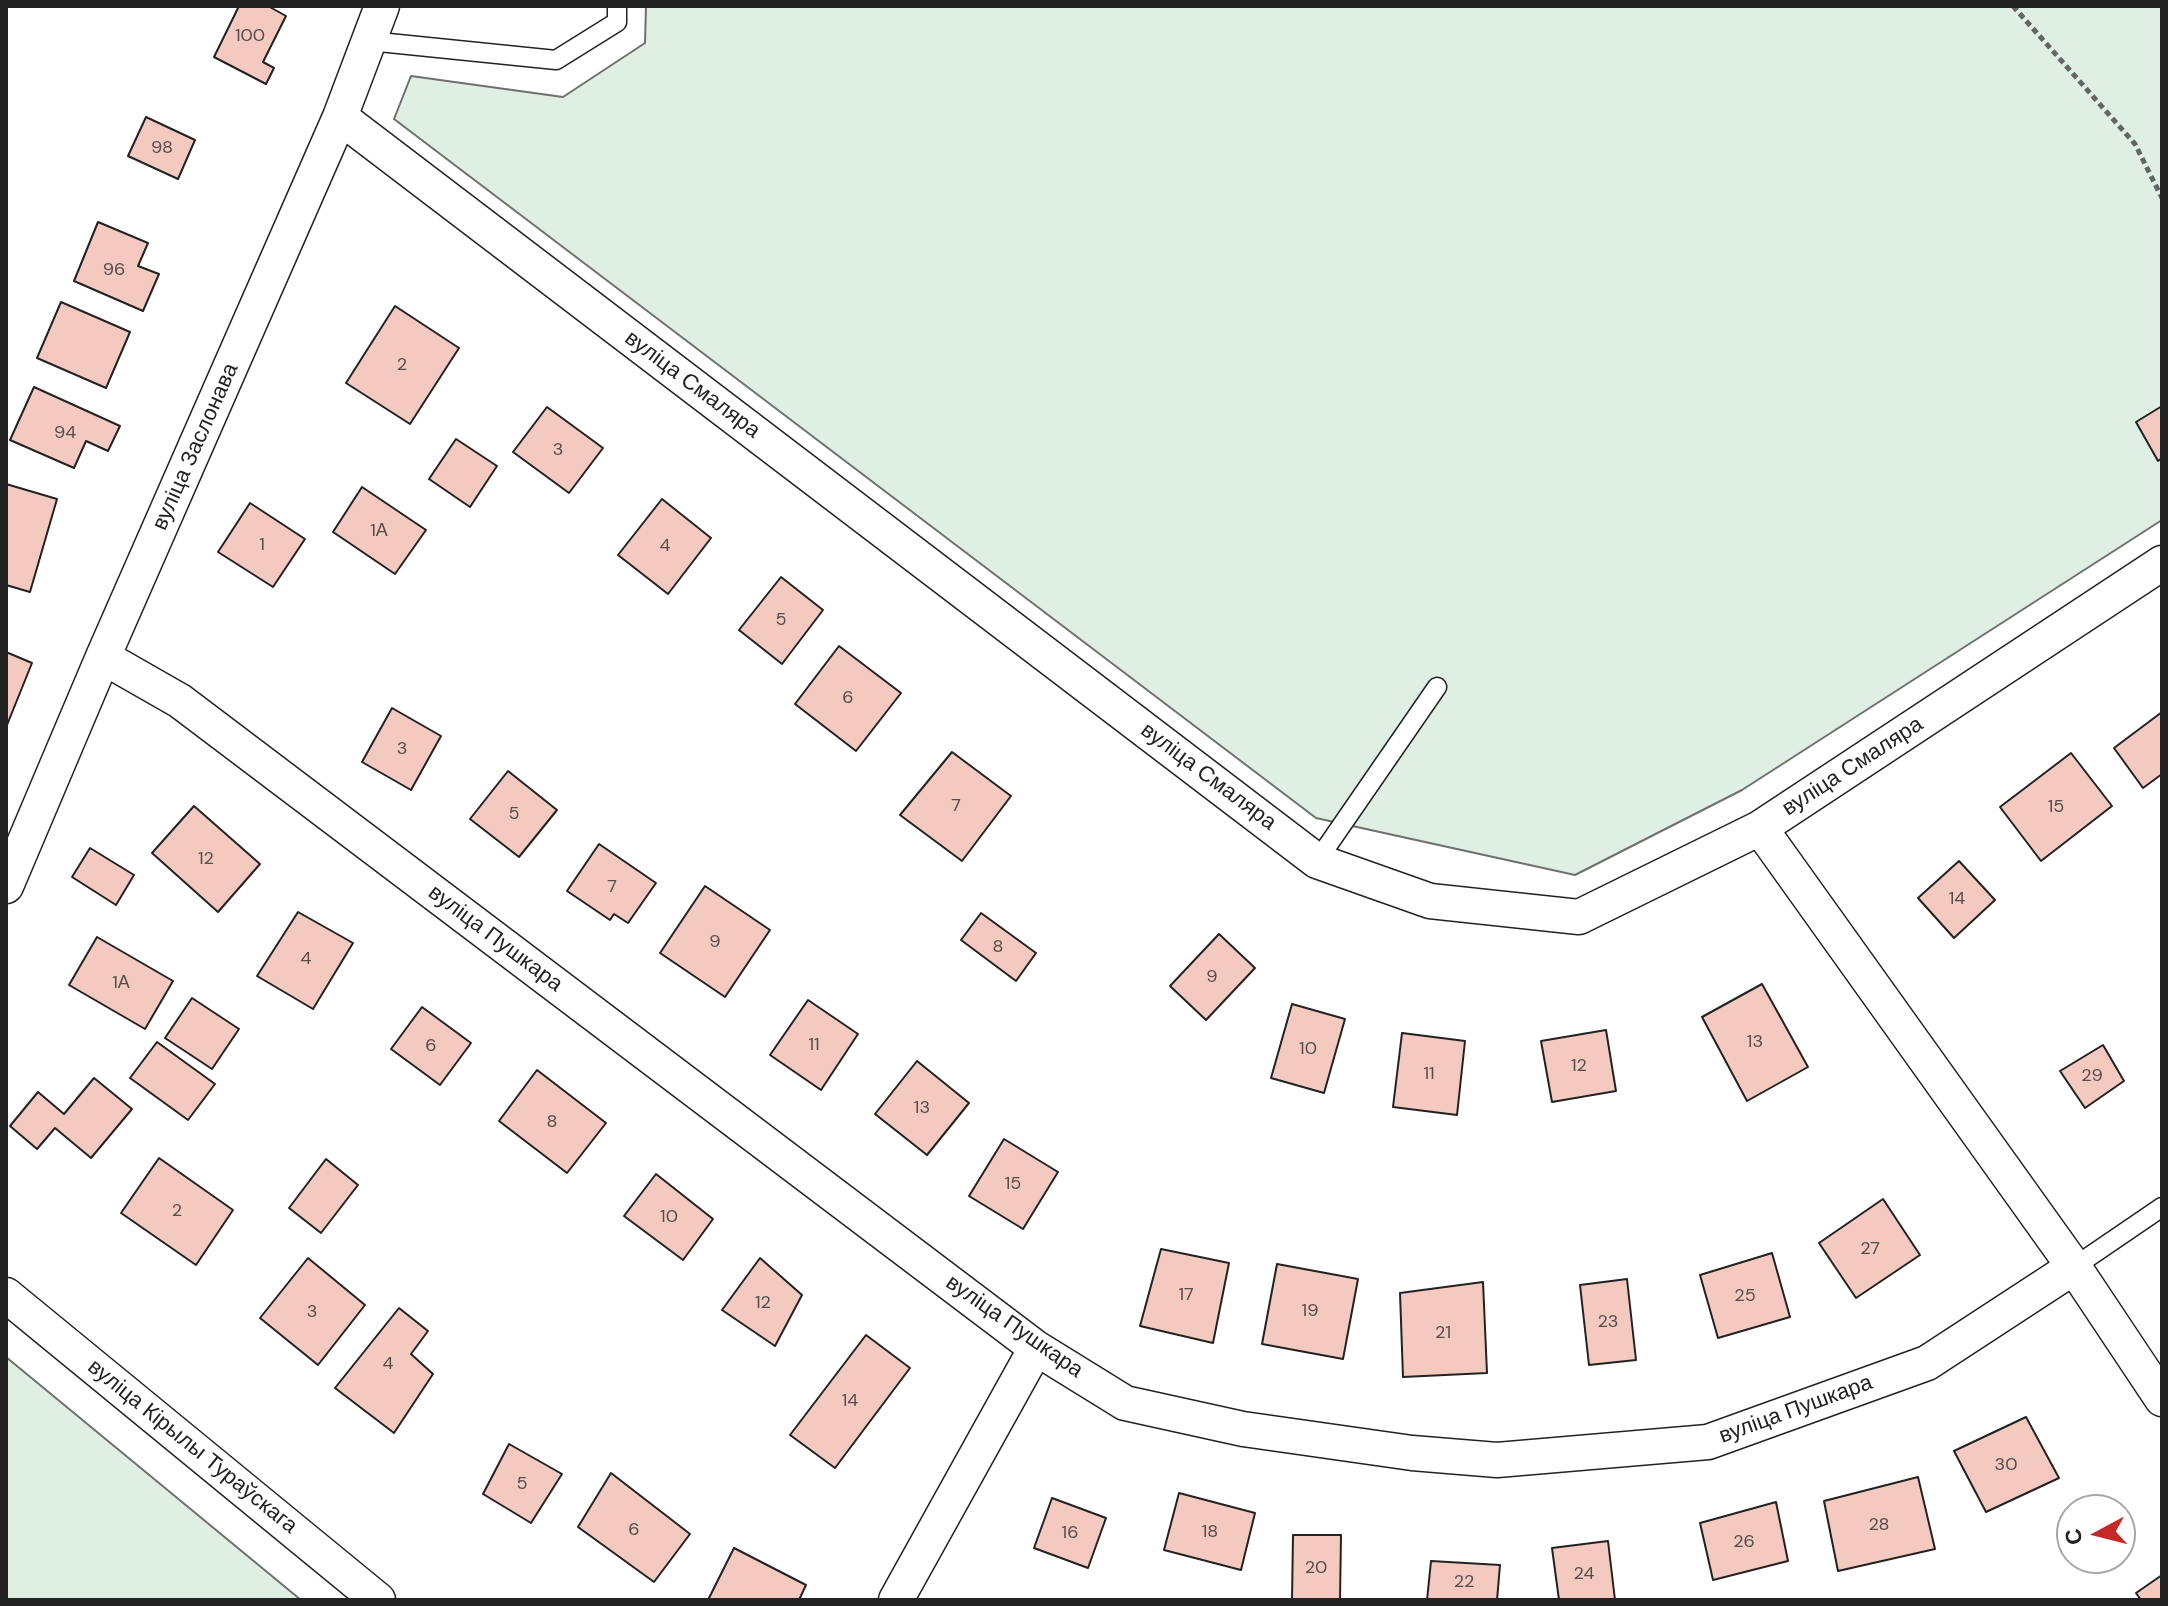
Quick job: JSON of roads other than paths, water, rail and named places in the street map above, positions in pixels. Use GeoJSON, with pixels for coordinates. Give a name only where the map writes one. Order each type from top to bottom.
{"type":"FeatureCollection","features":[{"type":"Feature","properties":{"kind":"street","name":"вуліца Заслонава"},"geometry":{"type":"LineString","coordinates":[[6,886],[340,117],[382,6]]}},
{"type":"Feature","properties":{"kind":"street","name":"вуліца Смаляра"},"geometry":{"type":"LineString","coordinates":[[340,117],[1317,861],[1430,901],[1579,917],[1760,828],[2162,563]]}},
{"type":"Feature","properties":{"kind":"street","name":"вуліца Пушкара"},"geometry":{"type":"LineString","coordinates":[[103,657],[180,701],[1036,1348],[1125,1403],[1243,1429],[1412,1453],[1497,1460],[1708,1442],[1927,1363],[2074,1267]]}},
{"type":"Feature","properties":{"kind":"street"},"geometry":{"type":"LineString","coordinates":[[1760,828],[2074,1267],[2162,1399]]}},
{"type":"Feature","properties":{"kind":"street","name":"вуліца Кірылы Тураўскага"},"geometry":{"type":"LineString","coordinates":[[6,1295],[378,1600]]}},
{"type":"Feature","properties":{"kind":"street"},"geometry":{"type":"LineString","coordinates":[[896,1600],[1036,1348]]}},
{"type":"Feature","properties":{"kind":"lane"},"geometry":{"type":"LineString","coordinates":[[369,41],[556,60],[617,22],[617,6]]}},
{"type":"Feature","properties":{"kind":"lane"},"geometry":{"type":"LineString","coordinates":[[1317,861],[1437,687]]}},
{"type":"Feature","properties":{"kind":"lane"},"geometry":{"type":"LineString","coordinates":[[2074,1267],[2162,1207]]}}]}
